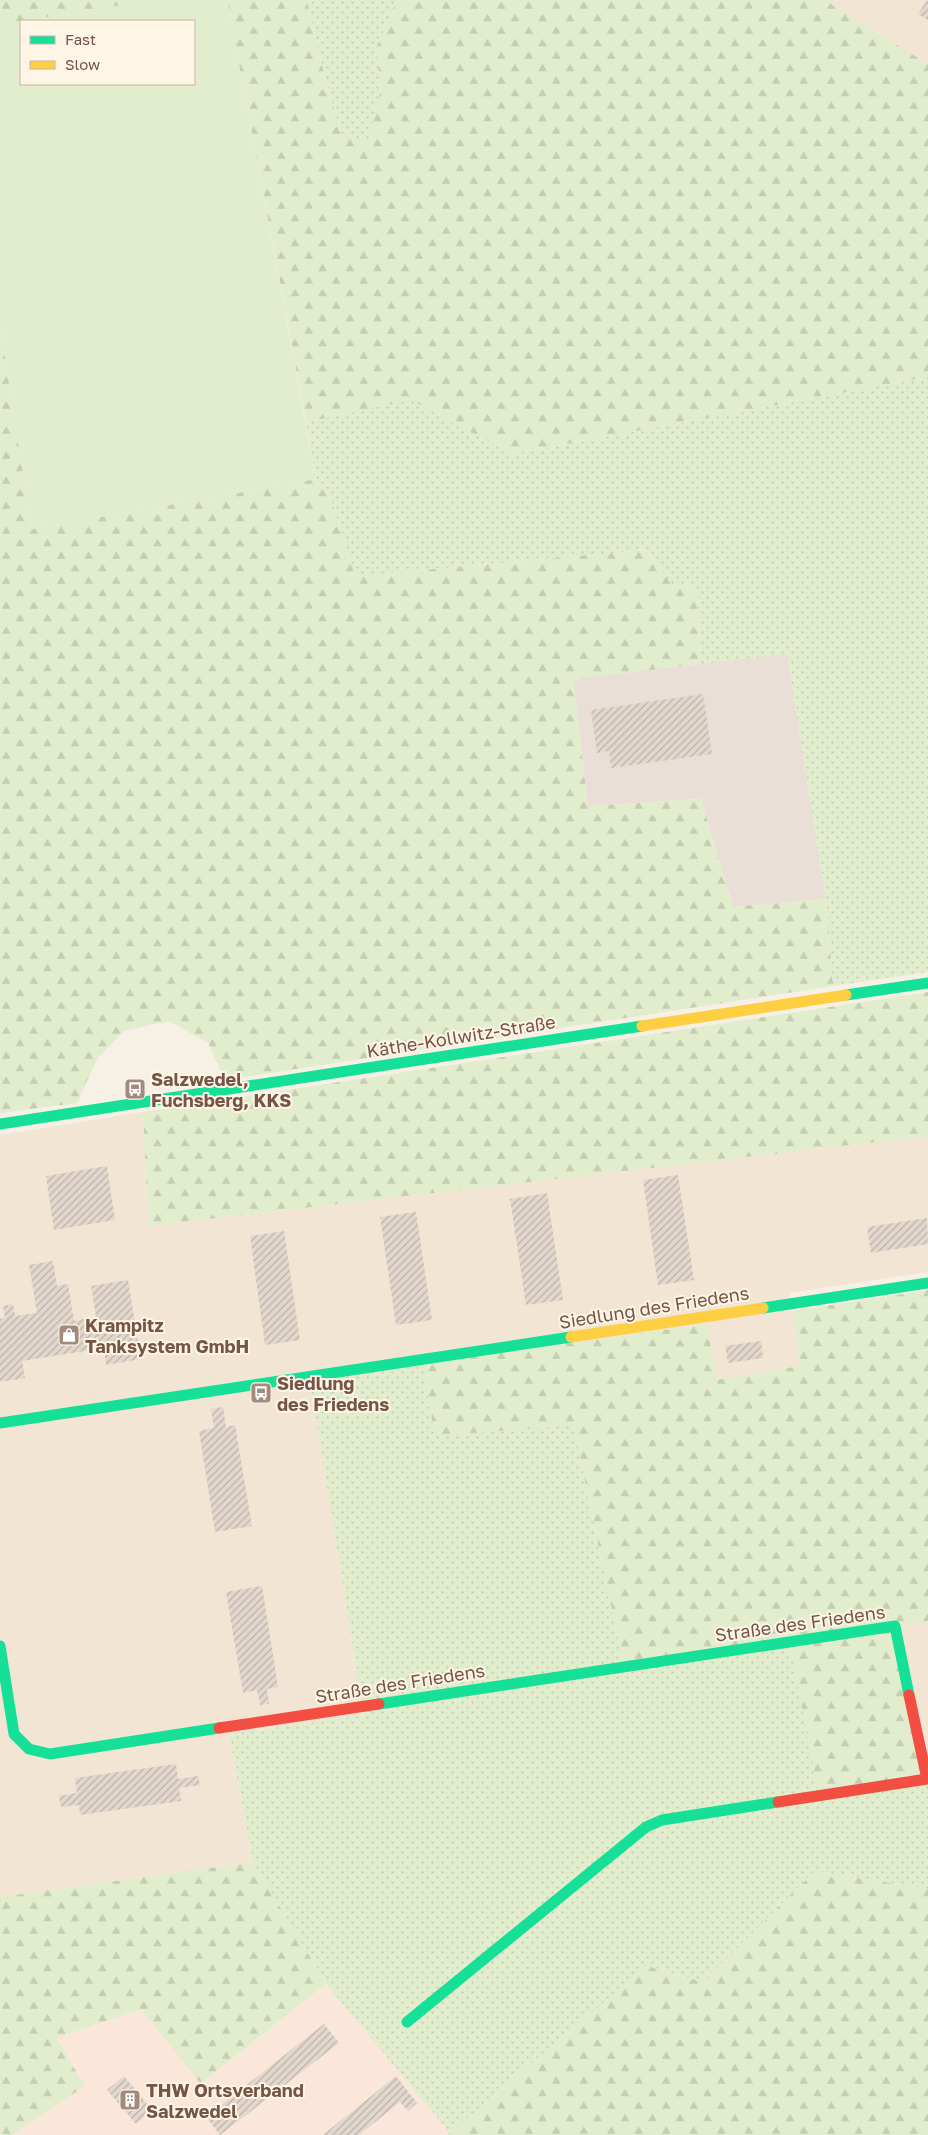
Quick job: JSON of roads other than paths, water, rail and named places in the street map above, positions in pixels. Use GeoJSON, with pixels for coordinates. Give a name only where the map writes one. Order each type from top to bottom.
{"type":"FeatureCollection","features":[{"type":"Feature","properties":{"kind":"street","name":"Käthe-Kollwitz-Straße"},"geometry":{"type":"LineString","coordinates":[[0,1124],[928,983]]}},
{"type":"Feature","properties":{"kind":"street","name":"Siedlung des Friedens"},"geometry":{"type":"LineString","coordinates":[[0,1423],[928,1283]]}},
{"type":"Feature","properties":{"kind":"street","name":"Straße des Friedens"},"geometry":{"type":"LineString","coordinates":[[0,1646],[14,1734],[29,1750],[50,1754],[895,1626],[927,1779],[662,1820],[646,1827],[407,2022]]}},
{"type":"Feature","properties":{"kind":"place","name":"Salzwedel, Fuchsberg, KKS"},"geometry":{"type":"Point","coordinates":[135,1089]}},
{"type":"Feature","properties":{"kind":"place","name":"Krampitz Tanksystem GmbH"},"geometry":{"type":"Point","coordinates":[69,1335]}},
{"type":"Feature","properties":{"kind":"place","name":"Siedlung des Friedens"},"geometry":{"type":"Point","coordinates":[261,1393]}},
{"type":"Feature","properties":{"kind":"place","name":"THW Ortsverband Salzwedel"},"geometry":{"type":"Point","coordinates":[130,2100]}}]}
